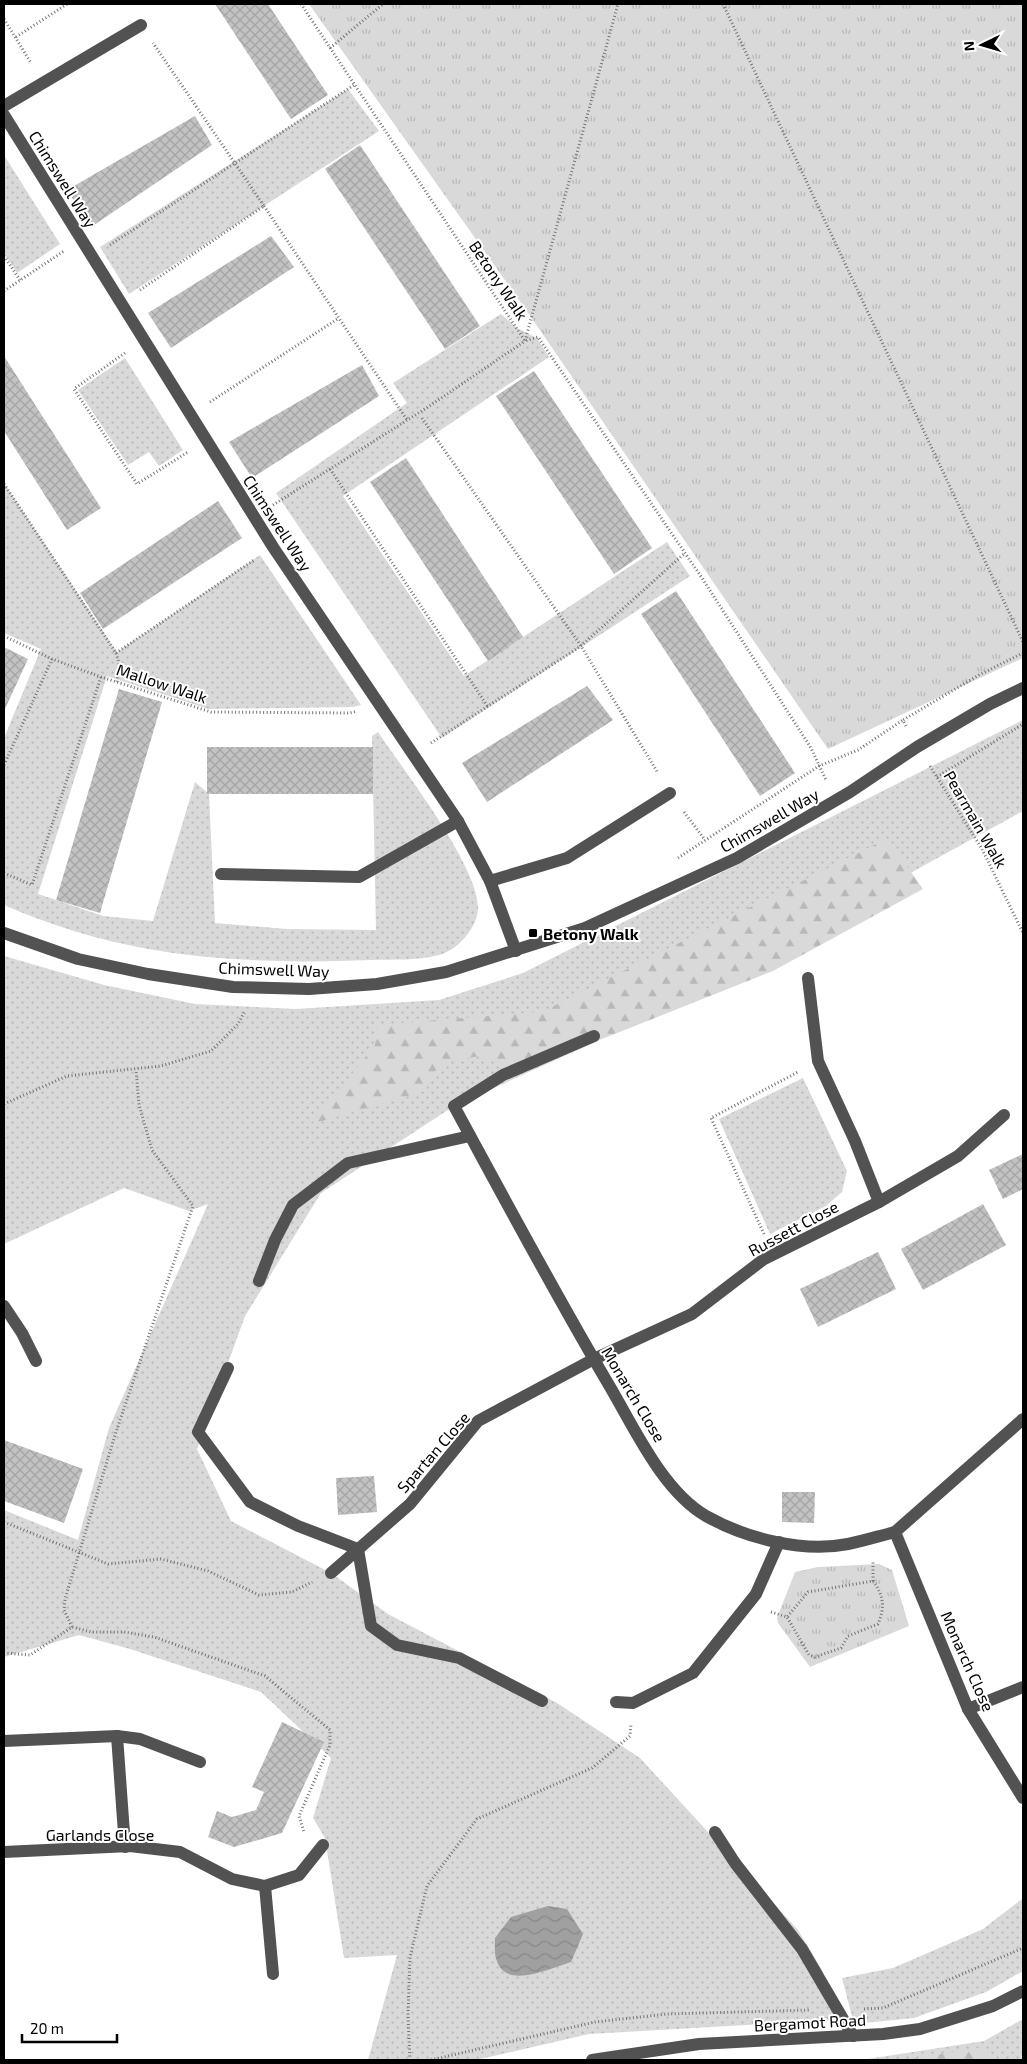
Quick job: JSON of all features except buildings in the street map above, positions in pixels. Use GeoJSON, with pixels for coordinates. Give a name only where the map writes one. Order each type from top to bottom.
{"type":"FeatureCollection","features":[{"type":"Feature","properties":{"kind":"street"},"geometry":{"type":"LineString","coordinates":[[4,106],[43,81],[140,25]]}},
{"type":"Feature","properties":{"kind":"street","name":"Chimswell Way"},"geometry":{"type":"LineString","coordinates":[[4,115],[273,547],[458,820],[490,881],[516,951]]}},
{"type":"Feature","properties":{"kind":"street","name":"Chimswell Way"},"geometry":{"type":"LineString","coordinates":[[4,933],[78,959],[233,987],[309,989],[377,984],[446,972],[585,928],[660,896],[737,858],[835,801],[917,747],[990,704],[1023,688]]}},
{"type":"Feature","properties":{"kind":"street"},"geometry":{"type":"LineString","coordinates":[[490,881],[567,858],[670,793]]}},
{"type":"Feature","properties":{"kind":"street"},"geometry":{"type":"LineString","coordinates":[[221,874],[359,877],[458,820]]}},
{"type":"Feature","properties":{"kind":"street"},"geometry":{"type":"LineString","coordinates":[[808,978],[818,1061],[855,1141],[879,1202]]}},
{"type":"Feature","properties":{"kind":"street","name":"Monarch Close"},"geometry":{"type":"LineString","coordinates":[[594,1036],[503,1075],[454,1106],[510,1213],[594,1359],[647,1450],[675,1490],[705,1515],[746,1534],[797,1546],[846,1545],[895,1532],[1023,1419]]}},
{"type":"Feature","properties":{"kind":"street","name":"Russett Close"},"geometry":{"type":"LineString","coordinates":[[594,1359],[692,1314],[764,1259],[879,1202],[958,1156],[1004,1115]]}},
{"type":"Feature","properties":{"kind":"street"},"geometry":{"type":"LineString","coordinates":[[259,1281],[274,1240],[293,1205],[348,1162],[470,1136]]}},
{"type":"Feature","properties":{"kind":"street"},"geometry":{"type":"LineString","coordinates":[[4,1306],[22,1333],[36,1361]]}},
{"type":"Feature","properties":{"kind":"street","name":"Spartan Close"},"geometry":{"type":"LineString","coordinates":[[331,1573],[410,1504],[478,1421],[594,1359]]}},
{"type":"Feature","properties":{"kind":"street"},"geometry":{"type":"LineString","coordinates":[[228,1368],[198,1432],[250,1502],[298,1526],[358,1549],[370,1626],[397,1645],[459,1658],[542,1701]]}},
{"type":"Feature","properties":{"kind":"street","name":"Monarch Close"},"geometry":{"type":"LineString","coordinates":[[895,1532],[968,1709],[1023,1798]]}},
{"type":"Feature","properties":{"kind":"street"},"geometry":{"type":"LineString","coordinates":[[616,1702],[633,1703],[693,1673],[756,1594],[779,1542]]}},
{"type":"Feature","properties":{"kind":"street"},"geometry":{"type":"LineString","coordinates":[[968,1709],[1023,1687]]}},
{"type":"Feature","properties":{"kind":"street"},"geometry":{"type":"LineString","coordinates":[[4,1741],[117,1736],[140,1739],[200,1762]]}},
{"type":"Feature","properties":{"kind":"street"},"geometry":{"type":"LineString","coordinates":[[117,1736],[125,1846]]}},
{"type":"Feature","properties":{"kind":"street"},"geometry":{"type":"LineString","coordinates":[[715,1832],[735,1863],[802,1949],[853,2036]]}},
{"type":"Feature","properties":{"kind":"street","name":"Garlands Close"},"geometry":{"type":"LineString","coordinates":[[4,1852],[125,1846],[180,1852],[232,1879],[265,1886],[299,1875],[312,1856],[323,1845]]}},
{"type":"Feature","properties":{"kind":"street"},"geometry":{"type":"LineString","coordinates":[[265,1886],[273,1974]]}},
{"type":"Feature","properties":{"kind":"street","name":"Bergamot Road"},"geometry":{"type":"LineString","coordinates":[[592,2060],[699,2044],[853,2036],[920,2029],[993,2006],[1023,1990]]}},
{"type":"Feature","properties":{"kind":"path"},"geometry":{"type":"LineString","coordinates":[[16,38],[67,4]]}},
{"type":"Feature","properties":{"kind":"path","name":"Betony Walk"},"geometry":{"type":"LineString","coordinates":[[301,4],[525,341],[538,337],[685,553],[812,748],[835,801]]}},
{"type":"Feature","properties":{"kind":"path"},"geometry":{"type":"LineString","coordinates":[[330,48],[383,4]]}},
{"type":"Feature","properties":{"kind":"path"},"geometry":{"type":"LineString","coordinates":[[254,517],[407,420],[525,341],[618,4]]}},
{"type":"Feature","properties":{"kind":"path"},"geometry":{"type":"LineString","coordinates":[[723,4],[1023,642]]}},
{"type":"Feature","properties":{"kind":"path"},"geometry":{"type":"LineString","coordinates":[[4,19],[43,81]]}},
{"type":"Feature","properties":{"kind":"path"},"geometry":{"type":"LineString","coordinates":[[140,25],[407,420]]}},
{"type":"Feature","properties":{"kind":"path"},"geometry":{"type":"LineString","coordinates":[[92,257],[354,85]]}},
{"type":"Feature","properties":{"kind":"path"},"geometry":{"type":"LineString","coordinates":[[121,303],[264,206]]}},
{"type":"Feature","properties":{"kind":"path"},"geometry":{"type":"LineString","coordinates":[[4,291],[82,240]]}},
{"type":"Feature","properties":{"kind":"path"},"geometry":{"type":"LineString","coordinates":[[4,256],[20,280]]}},
{"type":"Feature","properties":{"kind":"path"},"geometry":{"type":"LineString","coordinates":[[191,415],[339,318]]}},
{"type":"Feature","properties":{"kind":"path"},"geometry":{"type":"LineString","coordinates":[[144,340],[74,389],[137,484],[207,441]]}},
{"type":"Feature","properties":{"kind":"path"},"geometry":{"type":"LineString","coordinates":[[422,418],[581,646],[670,793],[705,840]]}},
{"type":"Feature","properties":{"kind":"path"},"geometry":{"type":"LineString","coordinates":[[330,468],[488,707]]}},
{"type":"Feature","properties":{"kind":"path"},"geometry":{"type":"LineString","coordinates":[[4,484],[116,653],[119,663],[117,682]]}},
{"type":"Feature","properties":{"kind":"path"},"geometry":{"type":"LineString","coordinates":[[116,653],[273,547]]}},
{"type":"Feature","properties":{"kind":"path"},"geometry":{"type":"LineString","coordinates":[[414,754],[581,646],[685,553]]}},
{"type":"Feature","properties":{"kind":"path","name":"Mallow Walk"},"geometry":{"type":"LineString","coordinates":[[4,636],[52,659],[101,677],[211,712],[350,713],[379,703]]}},
{"type":"Feature","properties":{"kind":"path"},"geometry":{"type":"LineString","coordinates":[[671,863],[820,766],[858,750],[903,720],[979,675],[1023,653]]}},
{"type":"Feature","properties":{"kind":"path"},"geometry":{"type":"LineString","coordinates":[[4,765],[52,659]]}},
{"type":"Feature","properties":{"kind":"path"},"geometry":{"type":"LineString","coordinates":[[4,874],[32,885],[101,677]]}},
{"type":"Feature","properties":{"kind":"path","name":"Pearmain Walk"},"geometry":{"type":"LineString","coordinates":[[903,720],[917,747],[982,849],[1023,933]]}},
{"type":"Feature","properties":{"kind":"path"},"geometry":{"type":"LineString","coordinates":[[937,777],[1023,724]]}},
{"type":"Feature","properties":{"kind":"path"},"geometry":{"type":"LineString","coordinates":[[4,1104],[66,1076],[161,1066],[211,1051],[238,1024],[257,988]]}},
{"type":"Feature","properties":{"kind":"path"},"geometry":{"type":"LineString","coordinates":[[774,1254],[711,1118],[818,1061]]}},
{"type":"Feature","properties":{"kind":"path"},"geometry":{"type":"LineString","coordinates":[[72,1627],[64,1610],[65,1599],[116,1432],[193,1206],[152,1150],[139,1105],[136,1070]]}},
{"type":"Feature","properties":{"kind":"path"},"geometry":{"type":"LineString","coordinates":[[4,1522],[108,1564],[161,1559],[208,1572],[259,1595],[292,1592],[331,1573]]}},
{"type":"Feature","properties":{"kind":"path"},"geometry":{"type":"LineString","coordinates":[[746,1605],[788,1617],[809,1655],[815,1657],[841,1648],[848,1636],[878,1624],[884,1610],[880,1591],[873,1581],[808,1592],[788,1617]]}},
{"type":"Feature","properties":{"kind":"path"},"geometry":{"type":"LineString","coordinates":[[4,1653],[30,1654],[72,1627],[91,1632],[124,1632],[154,1637],[265,1676],[330,1730],[330,1745],[299,1816],[312,1856]]}},
{"type":"Feature","properties":{"kind":"path"},"geometry":{"type":"LineString","coordinates":[[410,2060],[408,2015],[410,1957],[427,1886],[477,1819],[592,1768],[630,1736],[633,1703]]}},
{"type":"Feature","properties":{"kind":"path"},"geometry":{"type":"LineString","coordinates":[[431,2060],[595,2022],[667,2014],[767,2010],[838,2011],[883,2008],[1023,1948]]}},
{"type":"Feature","properties":{"kind":"green space"},"geometry":{"type":"Polygon","coordinates":[[[309,4],[1023,4],[1023,658],[828,749],[524,307],[309,4]]]}},
{"type":"Feature","properties":{"kind":"green space"},"geometry":{"type":"Polygon","coordinates":[[[348,89],[379,131],[129,294],[100,247],[348,89]]]}},
{"type":"Feature","properties":{"kind":"green space"},"geometry":{"type":"Polygon","coordinates":[[[4,155],[60,244],[17,273],[4,253],[4,155]]]}},
{"type":"Feature","properties":{"kind":"green space"},"geometry":{"type":"Polygon","coordinates":[[[501,314],[517,328],[537,338],[549,357],[343,496],[464,676],[667,542],[690,576],[442,738],[276,493],[407,403],[393,383],[501,314]]]}},
{"type":"Feature","properties":{"kind":"green space"},"geometry":{"type":"Polygon","coordinates":[[[125,358],[183,450],[159,466],[149,452],[128,465],[78,390],[125,358]]]}},
{"type":"Feature","properties":{"kind":"green space"},"geometry":{"type":"Polygon","coordinates":[[[4,483],[117,652],[260,555],[361,705],[353,707],[209,709],[107,676],[38,894],[103,916],[153,921],[195,782],[209,794],[215,923],[287,929],[376,930],[372,736],[378,732],[438,818],[466,868],[475,890],[478,908],[477,915],[470,930],[453,949],[439,955],[413,959],[315,961],[204,957],[148,949],[111,941],[56,925],[4,905],[4,738],[41,649],[4,633],[4,483]]]}},
{"type":"Feature","properties":{"kind":"green space"},"geometry":{"type":"Polygon","coordinates":[[[1023,720],[1023,811],[852,905],[566,1049],[602,1039],[454,1106],[321,1193],[245,1316],[197,1449],[231,1521],[331,1573],[388,1614],[557,1703],[640,1758],[798,1930],[822,1970],[834,2020],[589,2034],[476,2060],[368,2060],[397,1955],[344,1958],[325,1838],[313,1818],[331,1758],[261,1692],[130,1649],[79,1635],[4,1657],[4,1510],[78,1540],[109,1428],[208,1204],[189,1211],[124,1188],[4,1244],[4,956],[104,985],[195,1004],[296,1009],[439,1000],[523,973],[1023,720]]]}},
{"type":"Feature","properties":{"kind":"green space"},"geometry":{"type":"Polygon","coordinates":[[[882,841],[901,858],[923,889],[773,971],[602,1039],[505,1068],[481,1056],[453,1060],[434,1072],[425,1091],[312,1124],[375,1045],[377,1025],[537,1012],[548,1009],[882,841]]]}},
{"type":"Feature","properties":{"kind":"green space"},"geometry":{"type":"Polygon","coordinates":[[[803,1078],[847,1171],[842,1192],[826,1206],[770,1234],[719,1119],[803,1078]]]}},
{"type":"Feature","properties":{"kind":"green space"},"geometry":{"type":"Polygon","coordinates":[[[879,1564],[892,1570],[909,1626],[810,1667],[778,1623],[777,1618],[795,1572],[818,1567],[879,1564]]]}},
{"type":"Feature","properties":{"kind":"green space"},"geometry":{"type":"Polygon","coordinates":[[[1023,1898],[1023,1971],[986,1992],[914,2018],[854,2024],[842,1978],[893,1968],[983,1929],[1023,1898]]]}},
{"type":"Feature","properties":{"kind":"green space"},"geometry":{"type":"Polygon","coordinates":[[[1023,2019],[1023,2060],[861,2060],[984,2041],[1023,2019]]]}},
{"type":"Feature","properties":{"kind":"green space"},"geometry":{"type":"Polygon","coordinates":[[[983,2047],[991,2060],[905,2060],[983,2047]]]}},
{"type":"Feature","properties":{"kind":"water"},"geometry":{"type":"Polygon","coordinates":[[[548,1906],[567,1909],[583,1934],[571,1962],[530,1975],[519,1976],[502,1970],[495,1956],[495,1938],[511,1917],[548,1906]]]}},
{"type":"Feature","properties":{"kind":"place","name":"Betony Walk"},"geometry":{"type":"Point","coordinates":[533,933]}}]}
